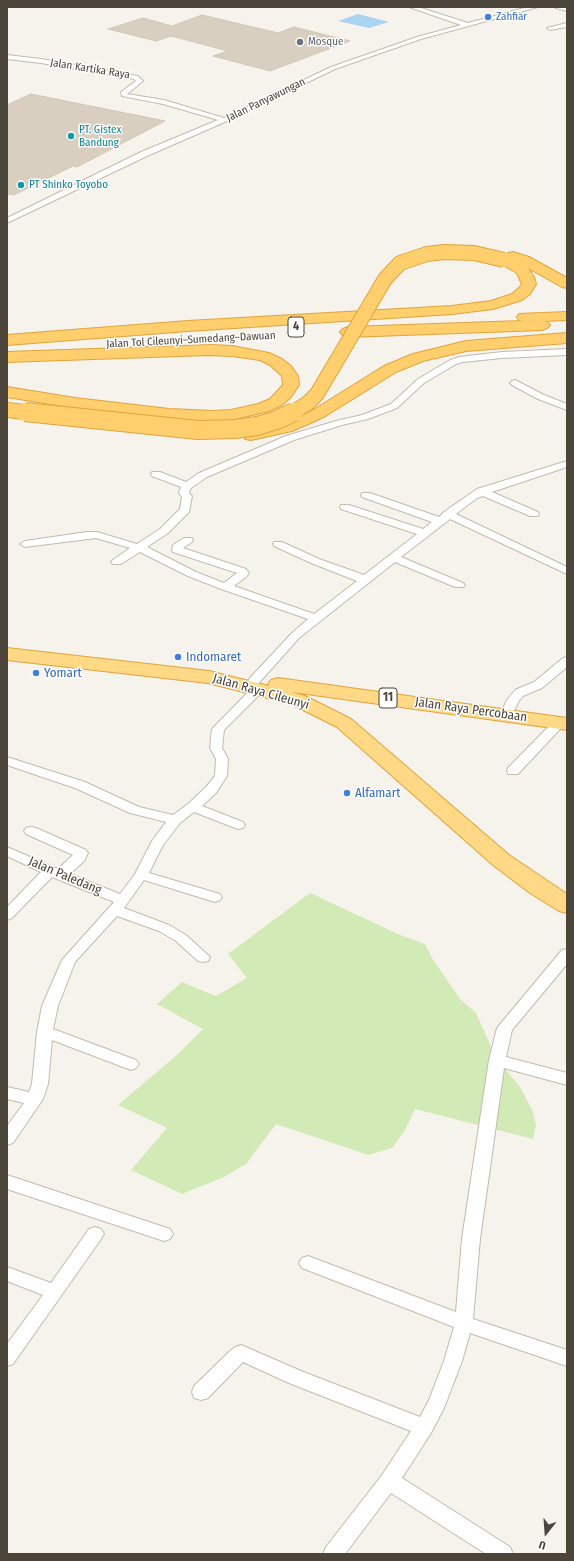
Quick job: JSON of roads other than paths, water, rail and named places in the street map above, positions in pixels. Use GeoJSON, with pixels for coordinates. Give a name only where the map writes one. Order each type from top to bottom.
{"type":"FeatureCollection","features":[{"type":"Feature","properties":{"kind":"highway"},"geometry":{"type":"LineString","coordinates":[[75,403],[126,414],[187,422],[231,422],[252,419],[270,414],[286,406],[298,397],[309,385],[377,270],[385,263],[407,252],[440,247],[476,248],[508,258],[522,270],[527,277],[529,284],[525,291],[516,298],[494,305],[399,314],[190,333]]}},
{"type":"Feature","properties":{"kind":"highway"},"geometry":{"type":"LineString","coordinates":[[7,410],[56,417],[198,430],[235,429],[257,426],[278,420],[295,412],[308,403],[317,394],[386,279],[400,263],[427,254],[444,252],[474,253],[524,260],[567,284]]}},
{"type":"Feature","properties":{"kind":"highway","name":"Jalan Tol Cileunyi–Sumedang–Dawuan"},"geometry":{"type":"LineString","coordinates":[[7,341],[404,322],[567,316]]}},
{"type":"Feature","properties":{"kind":"highway"},"geometry":{"type":"LineString","coordinates":[[330,332],[567,324]]}},
{"type":"Feature","properties":{"kind":"highway","name":"Jalan Tol Cileunyi–Sumedang–Dawuan"},"geometry":{"type":"LineString","coordinates":[[7,352],[190,333],[238,338]]}},
{"type":"Feature","properties":{"kind":"highway"},"geometry":{"type":"LineString","coordinates":[[7,415],[207,438],[258,434],[286,427],[321,412],[385,372],[403,363],[436,352],[466,346],[567,338]]}},
{"type":"Feature","properties":{"kind":"highway"},"geometry":{"type":"LineString","coordinates":[[7,357],[180,351],[232,351],[264,356],[276,362],[285,369],[290,376],[291,385],[285,394],[276,402],[264,408],[231,415],[192,416],[75,403],[7,392]]}},
{"type":"Feature","properties":{"kind":"highway","name":"Jalan Raya Cileunyi"},"geometry":{"type":"LineString","coordinates":[[7,654],[209,677]]}},
{"type":"Feature","properties":{"kind":"highway","name":"Jalan Raya Percobaan"},"geometry":{"type":"LineString","coordinates":[[209,677],[256,685],[336,691],[563,723]]}},
{"type":"Feature","properties":{"kind":"highway","name":"Jalan Raya Cileunyi"},"geometry":{"type":"LineString","coordinates":[[256,685],[298,700],[344,723],[501,860],[538,887],[567,905]]}},
{"type":"Feature","properties":{"kind":"highway"},"geometry":{"type":"LineString","coordinates":[[322,711],[325,697],[336,691]]}},
{"type":"Feature","properties":{"kind":"street"},"geometry":{"type":"LineString","coordinates":[[412,7],[467,25]]}},
{"type":"Feature","properties":{"kind":"street","name":"Jalan Panyawungan"},"geometry":{"type":"LineString","coordinates":[[7,221],[144,154],[225,120],[333,68],[397,45],[535,7]]}},
{"type":"Feature","properties":{"kind":"street"},"geometry":{"type":"LineString","coordinates":[[558,7],[567,9]]}},
{"type":"Feature","properties":{"kind":"street"},"geometry":{"type":"LineString","coordinates":[[550,28],[567,25]]}},
{"type":"Feature","properties":{"kind":"street","name":"Jalan Kartika Raya"},"geometry":{"type":"LineString","coordinates":[[7,57],[55,63],[136,77],[140,81],[124,92],[124,95],[164,102],[225,120]]}},
{"type":"Feature","properties":{"kind":"street"},"geometry":{"type":"LineString","coordinates":[[117,562],[140,548],[164,530],[185,510],[187,496],[184,493],[187,486],[203,475],[290,438],[339,423],[365,417],[394,406],[421,381],[453,362],[502,355],[567,352]]}},
{"type":"Feature","properties":{"kind":"street"},"geometry":{"type":"LineString","coordinates":[[515,383],[541,397],[567,407]]}},
{"type":"Feature","properties":{"kind":"street"},"geometry":{"type":"LineString","coordinates":[[7,1139],[35,1099],[40,1084],[45,1032],[54,994],[70,960],[118,905],[140,875],[150,855],[175,820],[210,790],[221,776],[222,759],[216,748],[218,729],[256,685],[295,636],[439,521],[481,491],[567,464]]}},
{"type":"Feature","properties":{"kind":"street"},"geometry":{"type":"LineString","coordinates":[[156,474],[187,486]]}},
{"type":"Feature","properties":{"kind":"street"},"geometry":{"type":"LineString","coordinates":[[481,491],[534,514]]}},
{"type":"Feature","properties":{"kind":"street"},"geometry":{"type":"LineString","coordinates":[[366,495],[439,521]]}},
{"type":"Feature","properties":{"kind":"street"},"geometry":{"type":"LineString","coordinates":[[346,507],[424,533]]}},
{"type":"Feature","properties":{"kind":"street"},"geometry":{"type":"LineString","coordinates":[[448,514],[567,571]]}},
{"type":"Feature","properties":{"kind":"street"},"geometry":{"type":"LineString","coordinates":[[25,544],[96,535],[140,548],[192,574],[225,587],[316,618]]}},
{"type":"Feature","properties":{"kind":"street"},"geometry":{"type":"LineString","coordinates":[[188,540],[177,547],[177,550],[242,571],[242,575],[225,587]]}},
{"type":"Feature","properties":{"kind":"street"},"geometry":{"type":"LineString","coordinates":[[278,544],[315,561],[366,580]]}},
{"type":"Feature","properties":{"kind":"street"},"geometry":{"type":"LineString","coordinates":[[394,558],[459,585]]}},
{"type":"Feature","properties":{"kind":"street"},"geometry":{"type":"LineString","coordinates":[[506,715],[513,700],[519,693],[538,685],[567,661]]}},
{"type":"Feature","properties":{"kind":"street"},"geometry":{"type":"LineString","coordinates":[[513,770],[563,723]]}},
{"type":"Feature","properties":{"kind":"street"},"geometry":{"type":"LineString","coordinates":[[7,761],[80,785],[135,810],[175,820]]}},
{"type":"Feature","properties":{"kind":"street"},"geometry":{"type":"LineString","coordinates":[[193,806],[238,825]]}},
{"type":"Feature","properties":{"kind":"street"},"geometry":{"type":"LineString","coordinates":[[7,915],[55,873],[79,858],[81,854],[31,831]]}},
{"type":"Feature","properties":{"kind":"street","name":"Jalan Paledang"},"geometry":{"type":"LineString","coordinates":[[7,851],[55,873],[164,928],[181,938],[202,957]]}},
{"type":"Feature","properties":{"kind":"street"},"geometry":{"type":"LineString","coordinates":[[140,875],[178,884],[215,897]]}},
{"type":"Feature","properties":{"kind":"street"},"geometry":{"type":"LineString","coordinates":[[333,1554],[389,1481],[424,1427],[437,1402],[453,1361],[464,1323],[471,1239],[497,1060],[505,1028],[567,954]]}},
{"type":"Feature","properties":{"kind":"street"},"geometry":{"type":"LineString","coordinates":[[45,1032],[131,1064]]}},
{"type":"Feature","properties":{"kind":"street"},"geometry":{"type":"LineString","coordinates":[[497,1060],[567,1079]]}},
{"type":"Feature","properties":{"kind":"street"},"geometry":{"type":"LineString","coordinates":[[7,1093],[35,1099]]}},
{"type":"Feature","properties":{"kind":"street"},"geometry":{"type":"LineString","coordinates":[[7,1182],[164,1234]]}},
{"type":"Feature","properties":{"kind":"street"},"geometry":{"type":"LineString","coordinates":[[7,1358],[95,1234]]}},
{"type":"Feature","properties":{"kind":"street"},"geometry":{"type":"LineString","coordinates":[[308,1262],[464,1323],[567,1358]]}},
{"type":"Feature","properties":{"kind":"street"},"geometry":{"type":"LineString","coordinates":[[7,1274],[55,1292]]}},
{"type":"Feature","properties":{"kind":"street"},"geometry":{"type":"LineString","coordinates":[[201,1392],[241,1353],[295,1377],[424,1427]]}},
{"type":"Feature","properties":{"kind":"street"},"geometry":{"type":"LineString","coordinates":[[389,1481],[503,1554]]}},
{"type":"Feature","properties":{"kind":"water"},"geometry":{"type":"Polygon","coordinates":[[[358,14],[389,22],[369,28],[338,21],[358,14]]]}},
{"type":"Feature","properties":{"kind":"place","name":"Zahfiar"},"geometry":{"type":"Point","coordinates":[488,17]}},
{"type":"Feature","properties":{"kind":"place","name":"Mosque"},"geometry":{"type":"Point","coordinates":[300,42]}},
{"type":"Feature","properties":{"kind":"place","name":"PT. Gistex Bandung"},"geometry":{"type":"Point","coordinates":[71,136]}},
{"type":"Feature","properties":{"kind":"place","name":"PT Shinko Toyobo"},"geometry":{"type":"Point","coordinates":[21,185]}},
{"type":"Feature","properties":{"kind":"place","name":"Indomaret"},"geometry":{"type":"Point","coordinates":[178,657]}},
{"type":"Feature","properties":{"kind":"place","name":"Yomart"},"geometry":{"type":"Point","coordinates":[36,673]}},
{"type":"Feature","properties":{"kind":"place","name":"Alfamart"},"geometry":{"type":"Point","coordinates":[347,793]}}]}
